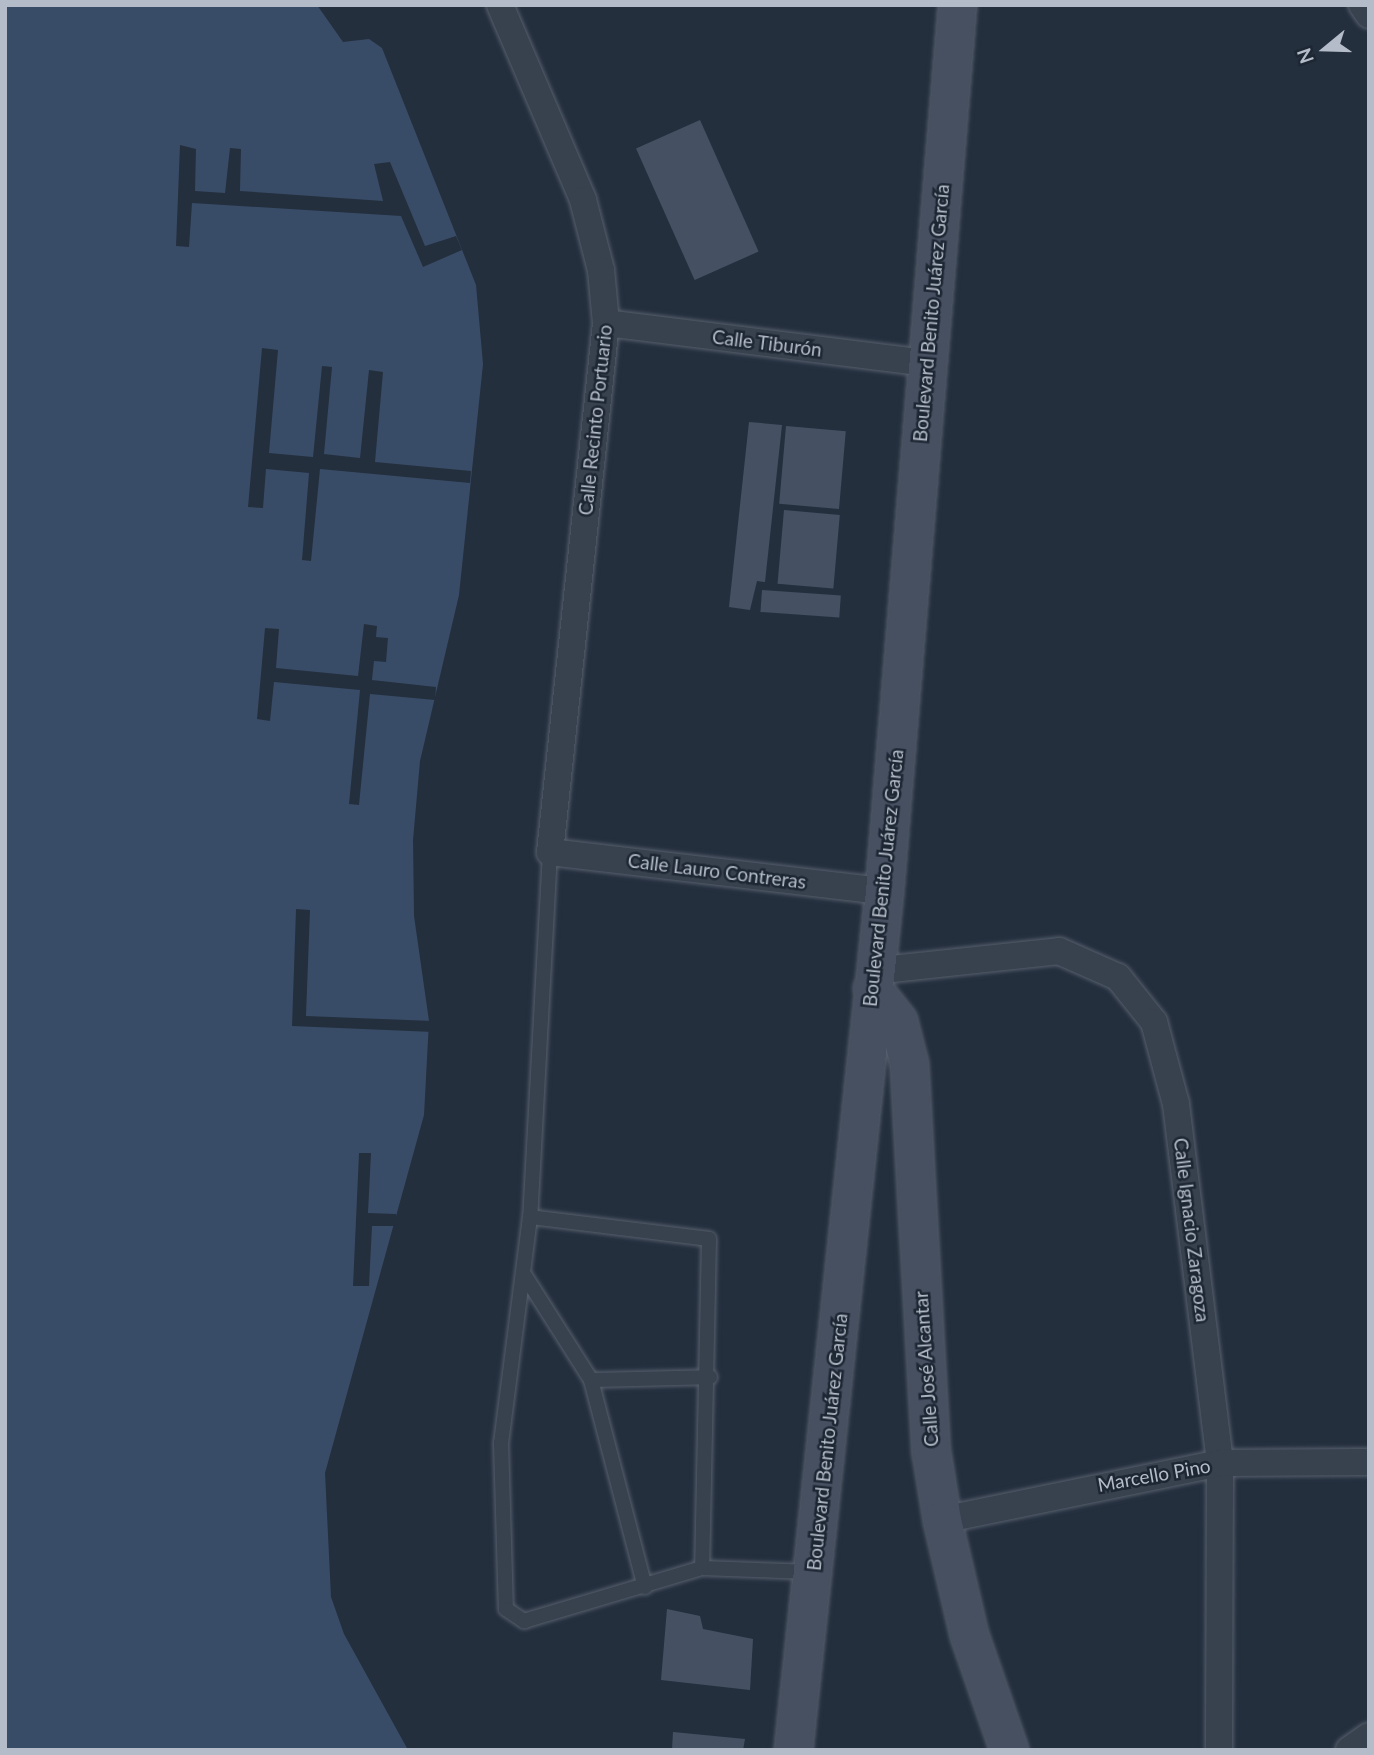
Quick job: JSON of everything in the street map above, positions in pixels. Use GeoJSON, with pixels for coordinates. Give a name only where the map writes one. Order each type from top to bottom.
{"type":"FeatureCollection","features":[{"type":"Feature","properties":{"kind":"street","name":"Calle Recinto Portuario"},"geometry":{"type":"LineString","coordinates":[[500,5],[583,200],[601,270],[606,323],[550,852]]}},
{"type":"Feature","properties":{"kind":"street","name":"Boulevard Benito Juárez García"},"geometry":{"type":"LineString","coordinates":[[793,1750],[814,1572],[884,891],[957,5]]}},
{"type":"Feature","properties":{"kind":"street"},"geometry":{"type":"LineString","coordinates":[[1362,5],[1369,15]]}},
{"type":"Feature","properties":{"kind":"street","name":"Calle Tiburón"},"geometry":{"type":"LineString","coordinates":[[606,323],[927,363]]}},
{"type":"Feature","properties":{"kind":"street","name":"Calle Lauro Contreras"},"geometry":{"type":"LineString","coordinates":[[550,852],[884,891]]}},
{"type":"Feature","properties":{"kind":"street","name":"Calle Ignacio Zaragoza"},"geometry":{"type":"LineString","coordinates":[[873,979],[1059,951],[1093,961],[1140,998],[1154,1023],[1176,1104],[1220,1463],[1219,1750]]}},
{"type":"Feature","properties":{"kind":"street","name":"Calle José Alcantar"},"geometry":{"type":"LineString","coordinates":[[873,979],[898,1021],[909,1064],[930,1452],[942,1520],[969,1635],[1009,1750]]}},
{"type":"Feature","properties":{"kind":"street","name":"Marcello Pino"},"geometry":{"type":"LineString","coordinates":[[942,1520],[1220,1463],[1369,1462]]}},
{"type":"Feature","properties":{"kind":"street"},"geometry":{"type":"LineString","coordinates":[[1349,1750],[1369,1736]]}},
{"type":"Feature","properties":{"kind":"lane"},"geometry":{"type":"LineString","coordinates":[[550,852],[530,1217],[525,1276],[500,1443],[506,1609],[524,1621],[702,1568],[814,1572]]}},
{"type":"Feature","properties":{"kind":"lane"},"geometry":{"type":"LineString","coordinates":[[530,1217],[709,1239],[710,1377],[702,1568]]}},
{"type":"Feature","properties":{"kind":"lane"},"geometry":{"type":"LineString","coordinates":[[525,1276],[591,1380],[645,1587]]}},
{"type":"Feature","properties":{"kind":"lane"},"geometry":{"type":"LineString","coordinates":[[591,1380],[710,1377]]}},
{"type":"Feature","properties":{"kind":"water"},"geometry":{"type":"Polygon","coordinates":[[[5,5],[317,5],[343,42],[369,39],[382,48],[476,285],[483,364],[459,595],[420,761],[413,840],[414,916],[429,1021],[424,1115],[325,1473],[331,1597],[344,1634],[408,1750],[5,1750],[5,5]]]}},
{"type":"Feature","properties":{"kind":"pier"},"geometry":{"type":"Polygon","coordinates":[[[180,145],[196,149],[195,191],[225,193],[230,148],[241,149],[240,191],[383,201],[374,164],[390,162],[425,246],[456,236],[462,250],[423,267],[401,216],[192,203],[189,247],[176,246],[180,145]]]}},
{"type":"Feature","properties":{"kind":"pier"},"geometry":{"type":"Polygon","coordinates":[[[262,348],[278,350],[269,453],[313,457],[322,366],[332,367],[324,454],[360,458],[369,370],[383,372],[375,462],[471,471],[470,483],[320,469],[311,561],[302,560],[309,473],[266,469],[263,508],[248,507],[262,348]]]}},
{"type":"Feature","properties":{"kind":"pier"},"geometry":{"type":"Polygon","coordinates":[[[364,624],[377,626],[376,637],[388,638],[386,662],[374,661],[372,680],[436,687],[435,700],[370,694],[359,805],[349,804],[360,690],[274,682],[270,721],[257,719],[265,628],[279,629],[276,668],[358,676],[364,624]]]}},
{"type":"Feature","properties":{"kind":"pier"},"geometry":{"type":"Polygon","coordinates":[[[296,909],[310,910],[306,1016],[433,1021],[433,1032],[292,1026],[296,909]]]}},
{"type":"Feature","properties":{"kind":"pier"},"geometry":{"type":"Polygon","coordinates":[[[359,1153],[371,1153],[368,1213],[396,1214],[396,1226],[372,1226],[369,1286],[353,1286],[359,1153]]]}},
{"type":"Feature","properties":{"kind":"building"},"geometry":{"type":"Polygon","coordinates":[[[700,120],[759,252],[695,280],[636,148],[700,120]]]}},
{"type":"Feature","properties":{"kind":"building"},"geometry":{"type":"Polygon","coordinates":[[[749,422],[782,425],[765,582],[757,581],[750,610],[729,607],[749,422]]]}},
{"type":"Feature","properties":{"kind":"building"},"geometry":{"type":"Polygon","coordinates":[[[786,426],[846,431],[839,509],[779,504],[786,426]]]}},
{"type":"Feature","properties":{"kind":"building"},"geometry":{"type":"Polygon","coordinates":[[[784,510],[840,515],[833,589],[778,584],[784,510]]]}},
{"type":"Feature","properties":{"kind":"building"},"geometry":{"type":"Polygon","coordinates":[[[762,590],[841,596],[839,617],[760,612],[762,590]]]}},
{"type":"Feature","properties":{"kind":"building"},"geometry":{"type":"Polygon","coordinates":[[[667,1609],[700,1616],[703,1629],[753,1639],[750,1690],[661,1680],[667,1609]]]}},
{"type":"Feature","properties":{"kind":"building"},"geometry":{"type":"Polygon","coordinates":[[[673,1732],[745,1739],[743,1750],[672,1750],[673,1732]]]}}]}
